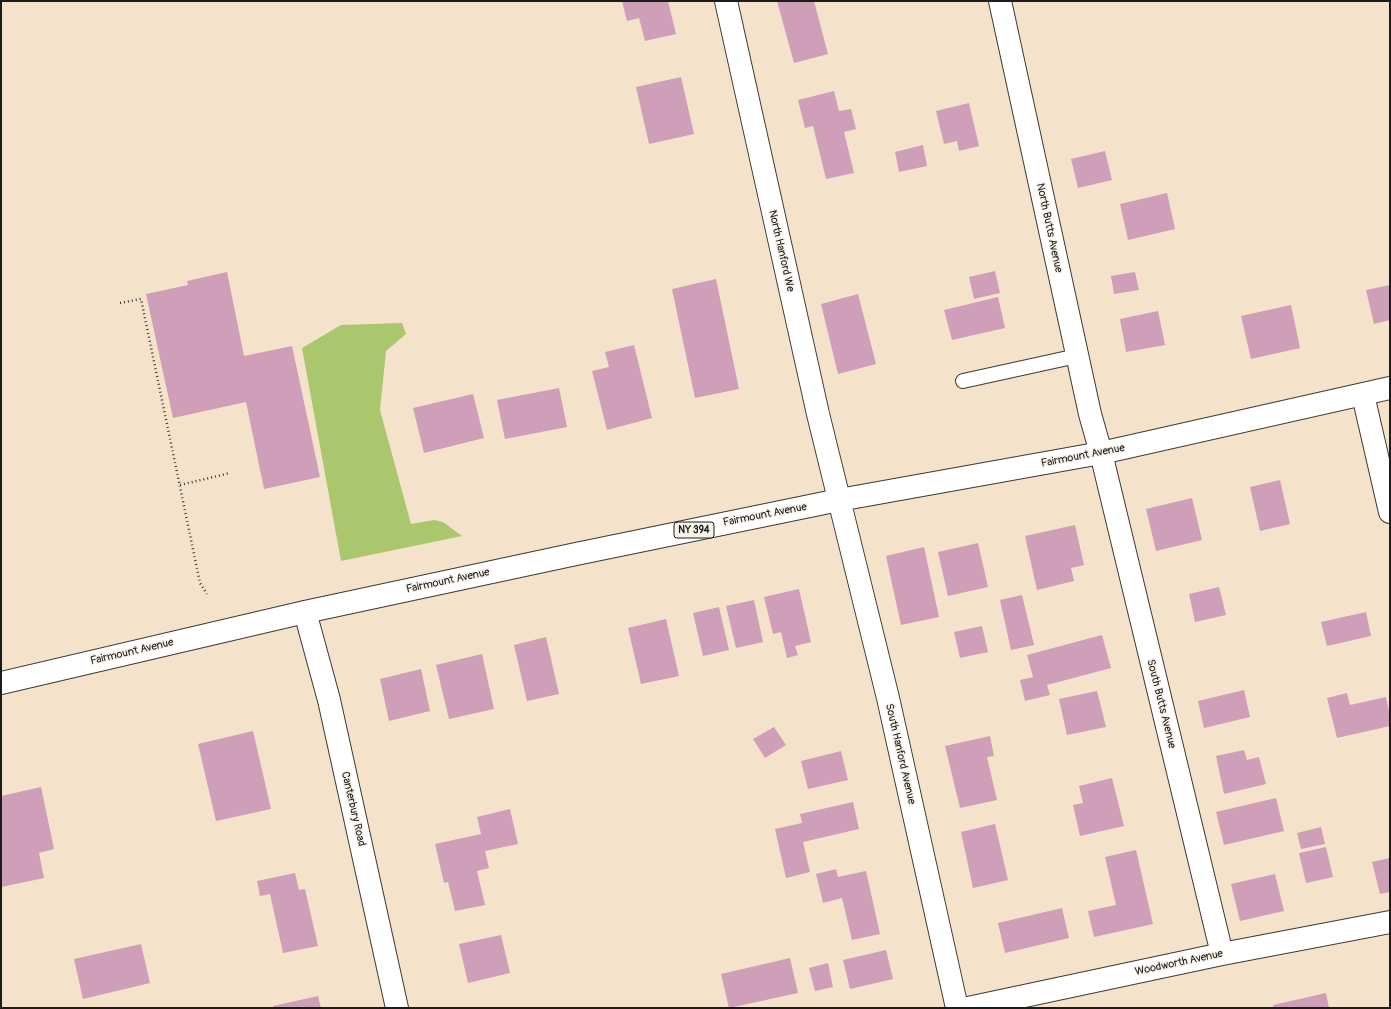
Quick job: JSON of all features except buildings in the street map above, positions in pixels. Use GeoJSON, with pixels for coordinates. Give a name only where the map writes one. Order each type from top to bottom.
{"type":"FeatureCollection","features":[{"type":"Feature","properties":{"kind":"street","name":"North Hanford We"},"geometry":{"type":"LineString","coordinates":[[726,1],[818,414],[839,500]]}},
{"type":"Feature","properties":{"kind":"street","name":"North Butts Avenue"},"geometry":{"type":"LineString","coordinates":[[1000,1],[1077,356],[1101,454]]}},
{"type":"Feature","properties":{"kind":"street","name":"Fairmount Avenue"},"geometry":{"type":"LineString","coordinates":[[1,683],[305,612],[576,554],[839,500],[1101,454],[1390,388]]}},
{"type":"Feature","properties":{"kind":"street"},"geometry":{"type":"LineString","coordinates":[[1363,394],[1390,512]]}},
{"type":"Feature","properties":{"kind":"street","name":"South Butts Avenue"},"geometry":{"type":"LineString","coordinates":[[1101,454],[1222,954]]}},
{"type":"Feature","properties":{"kind":"street","name":"South Hanford Avenue"},"geometry":{"type":"LineString","coordinates":[[839,500],[888,698],[957,1008]]}},
{"type":"Feature","properties":{"kind":"street","name":"Canterbury Road"},"geometry":{"type":"LineString","coordinates":[[305,612],[329,700],[397,1008]]}},
{"type":"Feature","properties":{"kind":"street","name":"Woodworth Avenue"},"geometry":{"type":"LineString","coordinates":[[968,1008],[1222,954],[1390,922]]}},
{"type":"Feature","properties":{"kind":"lane"},"geometry":{"type":"LineString","coordinates":[[963,381],[1077,356]]}},
{"type":"Feature","properties":{"kind":"path"},"geometry":{"type":"LineString","coordinates":[[120,303],[141,298],[200,583],[207,594]]}},
{"type":"Feature","properties":{"kind":"path"},"geometry":{"type":"LineString","coordinates":[[180,485],[230,473]]}},
{"type":"Feature","properties":{"kind":"green space"},"geometry":{"type":"Polygon","coordinates":[[[402,323],[406,334],[386,351],[380,410],[411,524],[434,520],[443,522],[462,536],[341,561],[302,348],[341,325],[402,323]]]}}]}
